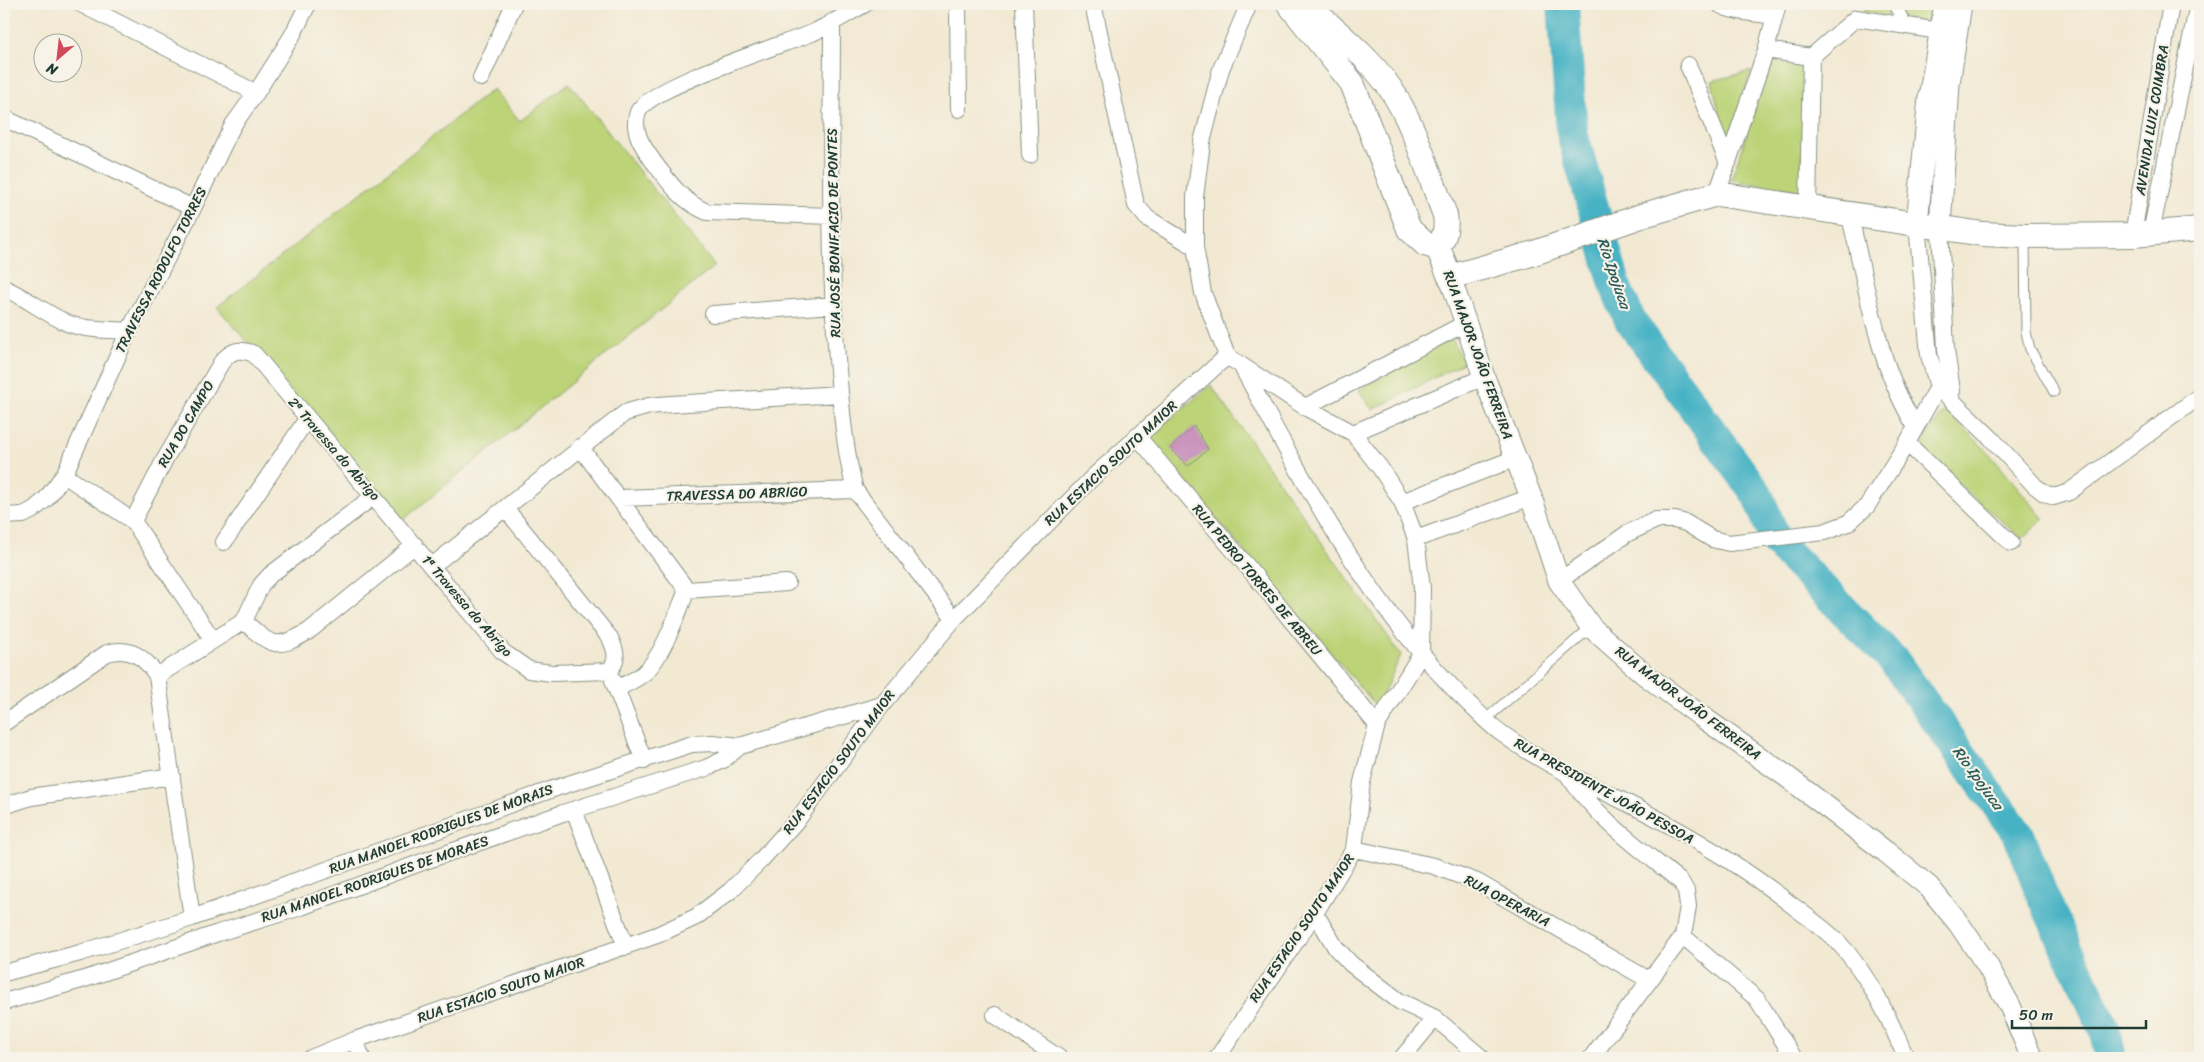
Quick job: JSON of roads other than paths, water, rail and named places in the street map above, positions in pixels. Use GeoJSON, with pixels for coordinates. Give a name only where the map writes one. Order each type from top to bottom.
{"type":"FeatureCollection","features":[{"type":"Feature","properties":{"kind":"main road"},"geometry":{"type":"LineString","coordinates":[[1296,5],[1364,57],[1390,88],[1407,119],[1445,215],[1445,237],[1438,248],[1425,244],[1409,229],[1352,83],[1296,5]]}},
{"type":"Feature","properties":{"kind":"main road"},"geometry":{"type":"LineString","coordinates":[[1384,166],[1418,149]]}},
{"type":"Feature","properties":{"kind":"main road"},"geometry":{"type":"LineString","coordinates":[[1450,278],[1531,254],[1647,214],[1717,194],[1983,234],[2025,236],[2142,234],[2200,229]]}},
{"type":"Feature","properties":{"kind":"main road","name":"RUA MAJOR JOÃO FERREIRA"},"geometry":{"type":"LineString","coordinates":[[1438,248],[1450,278]]}},
{"type":"Feature","properties":{"kind":"street"},"geometry":{"type":"LineString","coordinates":[[81,4],[256,93]]}},
{"type":"Feature","properties":{"kind":"street","name":"TRAVESSA RODOLFO TORRES"},"geometry":{"type":"LineString","coordinates":[[4,516],[23,515],[33,510],[46,499],[64,475],[129,331],[193,208],[233,125],[292,36],[308,4]]}},
{"type":"Feature","properties":{"kind":"street"},"geometry":{"type":"LineString","coordinates":[[481,78],[514,4]]}},
{"type":"Feature","properties":{"kind":"street"},"geometry":{"type":"LineString","coordinates":[[832,216],[707,212],[688,202],[676,191],[643,147],[636,125],[638,111],[647,101],[680,84],[814,32],[865,4]]}},
{"type":"Feature","properties":{"kind":"street"},"geometry":{"type":"LineString","coordinates":[[958,4],[959,109]]}},
{"type":"Feature","properties":{"kind":"street"},"geometry":{"type":"LineString","coordinates":[[1024,4],[1030,154]]}},
{"type":"Feature","properties":{"kind":"street"},"geometry":{"type":"LineString","coordinates":[[1093,4],[1136,205],[1147,218],[1195,247]]}},
{"type":"Feature","properties":{"kind":"street"},"geometry":{"type":"LineString","coordinates":[[1249,4],[1221,69],[1202,142],[1195,197],[1195,247],[1203,293],[1227,356],[1304,406],[1353,434],[1382,469],[1402,502],[1416,539],[1422,588],[1421,654]]}},
{"type":"Feature","properties":{"kind":"street"},"geometry":{"type":"LineString","coordinates":[[1717,194],[1766,50],[1777,10],[1728,8],[1719,4]]}},
{"type":"Feature","properties":{"kind":"street"},"geometry":{"type":"LineString","coordinates":[[1895,4],[1906,26]]}},
{"type":"Feature","properties":{"kind":"street"},"geometry":{"type":"LineString","coordinates":[[1945,4],[1948,33],[1939,98],[1929,226],[1929,355],[1955,403],[1991,438],[2035,486],[2044,493],[2054,497],[2069,492],[2200,396]]}},
{"type":"Feature","properties":{"kind":"street"},"geometry":{"type":"LineString","coordinates":[[1948,33],[1961,4]]}},
{"type":"Feature","properties":{"kind":"street","name":"AVENIDA LUIZ COIMBRA"},"geometry":{"type":"LineString","coordinates":[[2142,234],[2159,74],[2171,4]]}},
{"type":"Feature","properties":{"kind":"street","name":"AVENIDA LUIZ COIMBRA"},"geometry":{"type":"LineString","coordinates":[[2142,234],[2184,77],[2198,4]]}},
{"type":"Feature","properties":{"kind":"street"},"geometry":{"type":"LineString","coordinates":[[1808,208],[1811,57],[1857,11],[1906,26],[1948,33]]}},
{"type":"Feature","properties":{"kind":"street","name":"RUA JOSÉ BONIFACIO DE PONTES"},"geometry":{"type":"LineString","coordinates":[[832,22],[833,305],[847,455],[855,490],[954,618]]}},
{"type":"Feature","properties":{"kind":"street"},"geometry":{"type":"LineString","coordinates":[[1766,50],[1811,57]]}},
{"type":"Feature","properties":{"kind":"street"},"geometry":{"type":"LineString","coordinates":[[1688,65],[1728,163]]}},
{"type":"Feature","properties":{"kind":"street"},"geometry":{"type":"LineString","coordinates":[[2159,74],[2184,77]]}},
{"type":"Feature","properties":{"kind":"street"},"geometry":{"type":"LineString","coordinates":[[4,118],[193,208]]}},
{"type":"Feature","properties":{"kind":"street"},"geometry":{"type":"LineString","coordinates":[[1849,213],[1881,348],[1903,407],[1916,427]]}},
{"type":"Feature","properties":{"kind":"street"},"geometry":{"type":"LineString","coordinates":[[1559,581],[1628,533],[1656,520],[1675,520],[1686,523],[1712,539],[1729,543],[1824,532],[1848,523],[1867,506],[1944,384],[1929,226]]}},
{"type":"Feature","properties":{"kind":"street","name":"RUA MAJOR JOÃO FERREIRA"},"geometry":{"type":"LineString","coordinates":[[1450,278],[1484,377],[1531,497],[1559,581],[1591,627],[1644,674],[1786,776],[1929,887],[1959,924],[1987,965],[2010,1006],[2032,1058]]}},
{"type":"Feature","properties":{"kind":"street"},"geometry":{"type":"LineString","coordinates":[[4,288],[64,322],[84,328],[129,331]]}},
{"type":"Feature","properties":{"kind":"street"},"geometry":{"type":"LineString","coordinates":[[713,314],[833,305]]}},
{"type":"Feature","properties":{"kind":"street"},"geometry":{"type":"LineString","coordinates":[[1304,406],[1466,323]]}},
{"type":"Feature","properties":{"kind":"street","name":"RUA DO CAMPO"},"geometry":{"type":"LineString","coordinates":[[133,521],[165,459],[221,363],[234,350],[243,350],[254,354]]}},
{"type":"Feature","properties":{"kind":"street","name":"2ª Travessa do Abrigo"},"geometry":{"type":"LineString","coordinates":[[254,354],[415,545]]}},
{"type":"Feature","properties":{"kind":"street","name":"RUA ESTACIO SOUTO MAIOR"},"geometry":{"type":"LineString","coordinates":[[311,1058],[355,1040],[658,935],[696,917],[730,891],[798,819],[882,705],[954,618],[1092,478],[1227,356]]}},
{"type":"Feature","properties":{"kind":"street","name":"RUA PRESIDENTE JOÃO PESSOA"},"geometry":{"type":"LineString","coordinates":[[1242,366],[1321,508],[1390,615],[1421,654],[1503,735],[1568,775],[1643,811],[1718,854],[1759,879],[1819,925],[1839,943],[1876,994],[1891,1021],[1906,1058]]}},
{"type":"Feature","properties":{"kind":"street"},"geometry":{"type":"LineString","coordinates":[[1353,434],[1484,377]]}},
{"type":"Feature","properties":{"kind":"street"},"geometry":{"type":"LineString","coordinates":[[432,566],[625,413],[650,406],[840,394]]}},
{"type":"Feature","properties":{"kind":"street"},"geometry":{"type":"LineString","coordinates":[[224,542],[307,419]]}},
{"type":"Feature","properties":{"kind":"street","name":"RUA PEDRO TORRES DE ABREU"},"geometry":{"type":"LineString","coordinates":[[1137,436],[1246,565],[1376,725]]}},
{"type":"Feature","properties":{"kind":"street"},"geometry":{"type":"LineString","coordinates":[[1907,443],[2011,543]]}},
{"type":"Feature","properties":{"kind":"street"},"geometry":{"type":"LineString","coordinates":[[580,447],[687,590]]}},
{"type":"Feature","properties":{"kind":"street"},"geometry":{"type":"LineString","coordinates":[[1402,502],[1516,458]]}},
{"type":"Feature","properties":{"kind":"street"},"geometry":{"type":"LineString","coordinates":[[64,475],[133,521],[213,640]]}},
{"type":"Feature","properties":{"kind":"street","name":"TRAVESSA DO ABRIGO"},"geometry":{"type":"LineString","coordinates":[[620,498],[855,490]]}},
{"type":"Feature","properties":{"kind":"street"},"geometry":{"type":"LineString","coordinates":[[153,670],[213,640],[244,621],[261,585],[270,575],[374,496]]}},
{"type":"Feature","properties":{"kind":"street"},"geometry":{"type":"LineString","coordinates":[[1416,539],[1531,497]]}},
{"type":"Feature","properties":{"kind":"street"},"geometry":{"type":"LineString","coordinates":[[505,508],[610,638],[617,657],[609,671],[644,760]]}},
{"type":"Feature","properties":{"kind":"street"},"geometry":{"type":"LineString","coordinates":[[244,621],[261,637],[272,642],[283,645],[293,641],[309,631],[415,545]]}},
{"type":"Feature","properties":{"kind":"street","name":"1ª Travessa do Abrigo"},"geometry":{"type":"LineString","coordinates":[[415,545],[503,652],[516,662],[529,670],[552,673],[609,671]]}},
{"type":"Feature","properties":{"kind":"street"},"geometry":{"type":"LineString","coordinates":[[687,590],[787,583]]}},
{"type":"Feature","properties":{"kind":"street"},"geometry":{"type":"LineString","coordinates":[[617,689],[644,674],[676,618],[687,590]]}},
{"type":"Feature","properties":{"kind":"street"},"geometry":{"type":"LineString","coordinates":[[4,723],[107,652],[117,649],[127,650],[137,654],[153,670],[172,776],[192,918]]}},
{"type":"Feature","properties":{"kind":"street","name":"RUA ESTACIO SOUTO MAIOR"},"geometry":{"type":"LineString","coordinates":[[1217,1058],[1250,1006],[1315,912],[1354,849],[1362,782],[1376,725],[1421,654]]}},
{"type":"Feature","properties":{"kind":"street","name":"RUA MANOEL RODRIGUES DE MORAIS"},"geometry":{"type":"LineString","coordinates":[[4,973],[80,953],[192,918],[556,788],[692,744],[713,743],[740,746],[882,705]]}},
{"type":"Feature","properties":{"kind":"street","name":"RUA MANOEL RODRIGUES DE MORAES"},"geometry":{"type":"LineString","coordinates":[[4,1002],[85,979],[218,933],[301,907],[425,861],[706,768],[723,760],[740,746]]}},
{"type":"Feature","properties":{"kind":"street"},"geometry":{"type":"LineString","coordinates":[[1568,775],[1582,796],[1604,819],[1681,882],[1686,891],[1688,906],[1684,936],[1592,1058]]}},
{"type":"Feature","properties":{"kind":"street"},"geometry":{"type":"LineString","coordinates":[[4,806],[31,798],[172,776]]}},
{"type":"Feature","properties":{"kind":"street"},"geometry":{"type":"LineString","coordinates":[[556,788],[569,812],[626,947]]}},
{"type":"Feature","properties":{"kind":"street"},"geometry":{"type":"LineString","coordinates":[[417,838],[425,861]]}},
{"type":"Feature","properties":{"kind":"street","name":"RUA OPERARIA"},"geometry":{"type":"LineString","coordinates":[[1354,849],[1434,866],[1477,882],[1649,980]]}},
{"type":"Feature","properties":{"kind":"street"},"geometry":{"type":"LineString","coordinates":[[1315,912],[1336,948],[1351,964],[1399,1001],[1435,1018],[1482,1058]]}},
{"type":"Feature","properties":{"kind":"street"},"geometry":{"type":"LineString","coordinates":[[1684,936],[1757,999],[1794,1058]]}},
{"type":"Feature","properties":{"kind":"street"},"geometry":{"type":"LineString","coordinates":[[995,1015],[1059,1058]]}},
{"type":"Feature","properties":{"kind":"street"},"geometry":{"type":"LineString","coordinates":[[1402,1058],[1435,1018]]}},
{"type":"Feature","properties":{"kind":"street"},"geometry":{"type":"LineString","coordinates":[[355,1040],[361,1057]]}},
{"type":"Feature","properties":{"kind":"lane"},"geometry":{"type":"LineString","coordinates":[[2025,236],[2026,332],[2030,349],[2054,392]]}},
{"type":"Feature","properties":{"kind":"lane"},"geometry":{"type":"LineString","coordinates":[[1486,719],[1591,627]]}},
{"type":"Feature","properties":{"kind":"waterway","name":"Rio Ipojuca"},"geometry":{"type":"LineString","coordinates":[[1563,4],[1572,133],[1616,288],[1630,320],[1757,494],[1772,531]]}},
{"type":"Feature","properties":{"kind":"waterway","name":"Rio Ipojuca"},"geometry":{"type":"LineString","coordinates":[[1775,541],[1894,661],[2020,837],[2042,895],[2104,1028],[2111,1058]]}}]}
